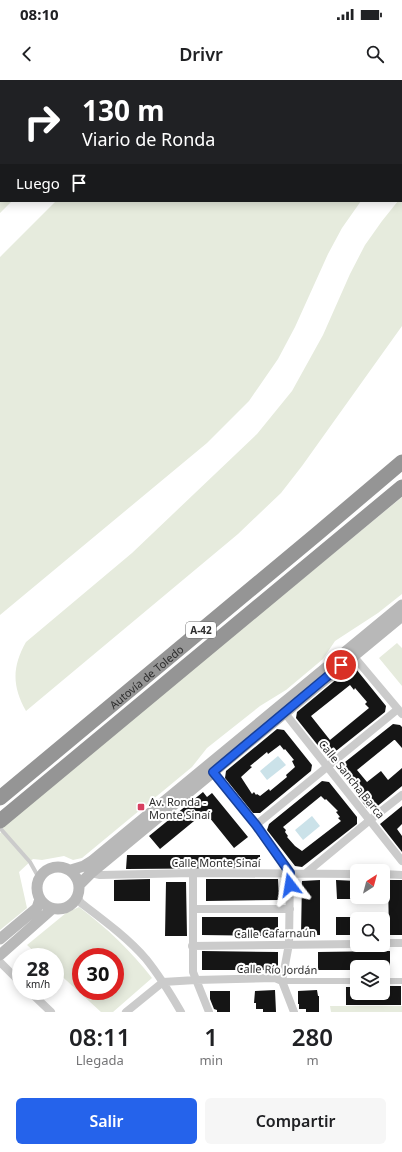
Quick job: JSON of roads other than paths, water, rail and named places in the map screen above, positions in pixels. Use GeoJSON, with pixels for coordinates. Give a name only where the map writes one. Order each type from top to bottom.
{"type":"FeatureCollection","features":[{"type":"Feature","properties":{"kind":"highway","name":"Autovía de Toledo"},"geometry":{"type":"LineString","coordinates":[[0,798],[402,462]]}},
{"type":"Feature","properties":{"kind":"highway","name":"Autovía de Toledo"},"geometry":{"type":"LineString","coordinates":[[1,827],[402,487]]}},
{"type":"Feature","properties":{"kind":"main road"},"geometry":{"type":"LineString","coordinates":[[80,884],[76,875],[71,870],[63,867],[54,867],[45,871],[39,878],[37,885],[40,898],[45,905],[60,909],[73,903],[77,897],[80,884],[91,873],[284,712],[402,605]]}},
{"type":"Feature","properties":{"kind":"main road"},"geometry":{"type":"LineString","coordinates":[[71,870],[84,866],[92,861],[350,653],[402,616]]}},
{"type":"Feature","properties":{"kind":"main road"},"geometry":{"type":"LineString","coordinates":[[0,939],[37,908],[40,898]]}},
{"type":"Feature","properties":{"kind":"main road"},"geometry":{"type":"LineString","coordinates":[[0,955],[52,908]]}},
{"type":"Feature","properties":{"kind":"street"},"geometry":{"type":"LineString","coordinates":[[256,825],[327,767],[400,711],[350,653]]}},
{"type":"Feature","properties":{"kind":"street","name":"Calle Sancha Barca"},"geometry":{"type":"LineString","coordinates":[[284,712],[402,861]]}},
{"type":"Feature","properties":{"kind":"street"},"geometry":{"type":"LineString","coordinates":[[213,772],[256,825],[290,873],[289,944],[282,981],[294,1012]]}},
{"type":"Feature","properties":{"kind":"street"},"geometry":{"type":"LineString","coordinates":[[306,873],[402,795]]}},
{"type":"Feature","properties":{"kind":"street","name":"Calle Monte Sinaí"},"geometry":{"type":"LineString","coordinates":[[91,873],[100,875],[193,873],[350,874]]}},
{"type":"Feature","properties":{"kind":"street"},"geometry":{"type":"LineString","coordinates":[[193,873],[193,972],[209,1012]]}},
{"type":"Feature","properties":{"kind":"street"},"geometry":{"type":"LineString","coordinates":[[390,874],[402,875]]}},
{"type":"Feature","properties":{"kind":"street"},"geometry":{"type":"LineString","coordinates":[[77,897],[81,903],[111,926],[145,958],[164,982],[181,1012]]}},
{"type":"Feature","properties":{"kind":"street"},"geometry":{"type":"LineString","coordinates":[[193,909],[290,909]]}},
{"type":"Feature","properties":{"kind":"street"},"geometry":{"type":"LineString","coordinates":[[390,943],[402,943]]}},
{"type":"Feature","properties":{"kind":"street","name":"Calle Cafarnaún"},"geometry":{"type":"LineString","coordinates":[[192,946],[350,944]]}},
{"type":"Feature","properties":{"kind":"street"},"geometry":{"type":"LineString","coordinates":[[0,962],[12,974]]}},
{"type":"Feature","properties":{"kind":"street","name":"Calle Río Jordán"},"geometry":{"type":"LineString","coordinates":[[164,982],[275,978],[282,981],[350,981]]}},
{"type":"Feature","properties":{"kind":"street"},"geometry":{"type":"LineString","coordinates":[[390,981],[402,981]]}},
{"type":"Feature","properties":{"kind":"street"},"geometry":{"type":"LineString","coordinates":[[126,1012],[164,982]]}},
{"type":"Feature","properties":{"kind":"street"},"geometry":{"type":"LineString","coordinates":[[38,1000],[51,1012]]}},
{"type":"Feature","properties":{"kind":"lane"},"geometry":{"type":"LineString","coordinates":[[1,827],[30,862],[39,878]]}},
{"type":"Feature","properties":{"kind":"water"},"geometry":{"type":"Polygon","coordinates":[[[278,756],[286,765],[267,780],[260,771],[278,756]]]}},
{"type":"Feature","properties":{"kind":"water"},"geometry":{"type":"Polygon","coordinates":[[[312,816],[320,826],[303,840],[295,830],[312,816]]]}},
{"type":"Feature","properties":{"kind":"place","name":"Av. Ronda - Monte Sinaí"},"geometry":{"type":"Point","coordinates":[141,807]}}]}
